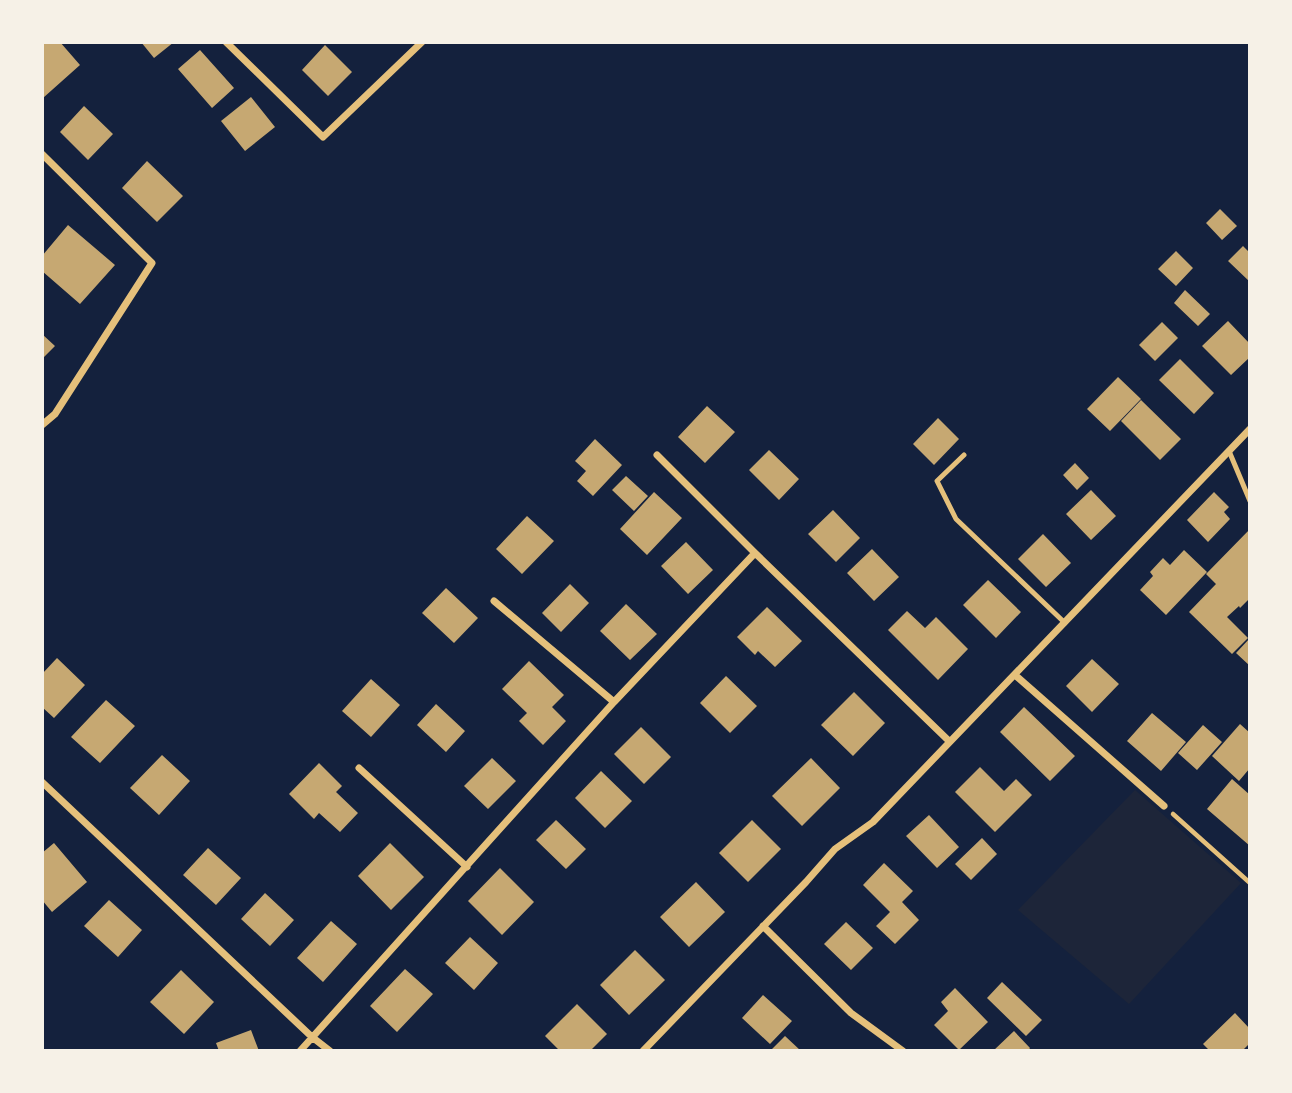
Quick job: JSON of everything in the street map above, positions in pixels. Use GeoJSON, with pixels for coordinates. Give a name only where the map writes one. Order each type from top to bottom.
{"type":"FeatureCollection","features":[{"type":"Feature","properties":{"kind":"street"},"geometry":{"type":"LineString","coordinates":[[226,42],[323,137],[422,42]]}},
{"type":"Feature","properties":{"kind":"street"},"geometry":{"type":"LineString","coordinates":[[42,153],[152,263],[55,414],[42,425]]}},
{"type":"Feature","properties":{"kind":"street"},"geometry":{"type":"LineString","coordinates":[[643,1051],[835,849],[873,822],[1250,429]]}},
{"type":"Feature","properties":{"kind":"street"},"geometry":{"type":"LineString","coordinates":[[657,454],[949,741]]}},
{"type":"Feature","properties":{"kind":"street"},"geometry":{"type":"LineString","coordinates":[[300,1051],[614,702],[755,553]]}},
{"type":"Feature","properties":{"kind":"street"},"geometry":{"type":"LineString","coordinates":[[494,601],[614,702]]}},
{"type":"Feature","properties":{"kind":"street"},"geometry":{"type":"LineString","coordinates":[[1015,674],[1164,806]]}},
{"type":"Feature","properties":{"kind":"street"},"geometry":{"type":"LineString","coordinates":[[359,768],[467,867]]}},
{"type":"Feature","properties":{"kind":"street"},"geometry":{"type":"LineString","coordinates":[[42,782],[330,1051]]}},
{"type":"Feature","properties":{"kind":"street"},"geometry":{"type":"LineString","coordinates":[[763,926],[851,1013],[903,1051]]}},
{"type":"Feature","properties":{"kind":"lane"},"geometry":{"type":"LineString","coordinates":[[1229,451],[1250,501]]}},
{"type":"Feature","properties":{"kind":"lane"},"geometry":{"type":"LineString","coordinates":[[964,455],[937,481],[956,519],[1065,623]]}},
{"type":"Feature","properties":{"kind":"path"},"geometry":{"type":"LineString","coordinates":[[1164,806],[1250,884]]}},
{"type":"Feature","properties":{"kind":"shaded area"},"geometry":{"type":"Polygon","coordinates":[[[1135,790],[1241,883],[1129,1004],[1018,910],[1135,790]]]}},
{"type":"Feature","properties":{"kind":"building"},"geometry":{"type":"Polygon","coordinates":[[[42,42],[60,42],[80,65],[43,98],[42,96],[42,42]]]}},
{"type":"Feature","properties":{"kind":"building"},"geometry":{"type":"Polygon","coordinates":[[[141,42],[174,42],[154,58],[141,42]]]}},
{"type":"Feature","properties":{"kind":"building"},"geometry":{"type":"Polygon","coordinates":[[[325,45],[352,72],[328,96],[302,70],[325,45]]]}},
{"type":"Feature","properties":{"kind":"building"},"geometry":{"type":"Polygon","coordinates":[[[200,50],[234,88],[212,108],[178,69],[200,50]]]}},
{"type":"Feature","properties":{"kind":"building"},"geometry":{"type":"Polygon","coordinates":[[[251,97],[275,127],[245,151],[221,121],[251,97]]]}},
{"type":"Feature","properties":{"kind":"building"},"geometry":{"type":"Polygon","coordinates":[[[84,106],[113,134],[88,160],[60,132],[84,106]]]}},
{"type":"Feature","properties":{"kind":"building"},"geometry":{"type":"Polygon","coordinates":[[[147,161],[183,196],[157,222],[122,188],[147,161]]]}},
{"type":"Feature","properties":{"kind":"building"},"geometry":{"type":"Polygon","coordinates":[[[1220,209],[1237,226],[1222,240],[1206,223],[1220,209]]]}},
{"type":"Feature","properties":{"kind":"building"},"geometry":{"type":"Polygon","coordinates":[[[68,225],[115,265],[80,304],[42,271],[42,256],[68,225]]]}},
{"type":"Feature","properties":{"kind":"building"},"geometry":{"type":"Polygon","coordinates":[[[1243,246],[1250,253],[1250,282],[1228,261],[1243,246]]]}},
{"type":"Feature","properties":{"kind":"building"},"geometry":{"type":"Polygon","coordinates":[[[1176,251],[1193,268],[1176,286],[1158,269],[1176,251]]]}},
{"type":"Feature","properties":{"kind":"building"},"geometry":{"type":"Polygon","coordinates":[[[1185,290],[1210,314],[1198,326],[1174,303],[1185,290]]]}},
{"type":"Feature","properties":{"kind":"building"},"geometry":{"type":"Polygon","coordinates":[[[1228,321],[1250,344],[1250,357],[1231,375],[1202,346],[1228,321]]]}},
{"type":"Feature","properties":{"kind":"building"},"geometry":{"type":"Polygon","coordinates":[[[1162,322],[1178,338],[1155,361],[1139,345],[1162,322]]]}},
{"type":"Feature","properties":{"kind":"building"},"geometry":{"type":"Polygon","coordinates":[[[42,334],[55,346],[42,359],[42,334]]]}},
{"type":"Feature","properties":{"kind":"building"},"geometry":{"type":"Polygon","coordinates":[[[1180,359],[1214,393],[1194,414],[1159,380],[1180,359]]]}},
{"type":"Feature","properties":{"kind":"building"},"geometry":{"type":"Polygon","coordinates":[[[1118,377],[1141,399],[1110,431],[1087,409],[1118,377]]]}},
{"type":"Feature","properties":{"kind":"building"},"geometry":{"type":"Polygon","coordinates":[[[1141,400],[1181,439],[1160,460],[1121,421],[1141,400]]]}},
{"type":"Feature","properties":{"kind":"building"},"geometry":{"type":"Polygon","coordinates":[[[707,406],[735,432],[705,463],[678,437],[707,406]]]}},
{"type":"Feature","properties":{"kind":"building"},"geometry":{"type":"Polygon","coordinates":[[[938,418],[959,439],[934,465],[913,444],[938,418]]]}},
{"type":"Feature","properties":{"kind":"building"},"geometry":{"type":"Polygon","coordinates":[[[595,439],[622,465],[593,496],[577,481],[586,471],[575,461],[595,439]]]}},
{"type":"Feature","properties":{"kind":"building"},"geometry":{"type":"Polygon","coordinates":[[[769,450],[799,479],[779,500],[749,470],[769,450]]]}},
{"type":"Feature","properties":{"kind":"building"},"geometry":{"type":"Polygon","coordinates":[[[1075,463],[1089,478],[1077,490],[1063,475],[1075,463]]]}},
{"type":"Feature","properties":{"kind":"building"},"geometry":{"type":"Polygon","coordinates":[[[626,476],[648,496],[634,511],[612,490],[626,476]]]}},
{"type":"Feature","properties":{"kind":"building"},"geometry":{"type":"Polygon","coordinates":[[[1091,490],[1116,516],[1091,540],[1066,514],[1091,490]]]}},
{"type":"Feature","properties":{"kind":"building"},"geometry":{"type":"Polygon","coordinates":[[[654,492],[682,518],[647,555],[620,529],[654,492]]]}},
{"type":"Feature","properties":{"kind":"building"},"geometry":{"type":"Polygon","coordinates":[[[1214,492],[1229,507],[1224,512],[1230,519],[1208,542],[1187,520],[1214,492]]]}},
{"type":"Feature","properties":{"kind":"building"},"geometry":{"type":"Polygon","coordinates":[[[833,510],[860,538],[836,562],[808,534],[833,510]]]}},
{"type":"Feature","properties":{"kind":"building"},"geometry":{"type":"Polygon","coordinates":[[[527,516],[554,541],[522,574],[496,549],[527,516]]]}},
{"type":"Feature","properties":{"kind":"building"},"geometry":{"type":"Polygon","coordinates":[[[1250,529],[1250,598],[1227,617],[1248,638],[1232,654],[1189,612],[1216,584],[1206,574],[1250,529]]]}},
{"type":"Feature","properties":{"kind":"building"},"geometry":{"type":"Polygon","coordinates":[[[1043,534],[1071,563],[1046,587],[1018,559],[1043,534]]]}},
{"type":"Feature","properties":{"kind":"building"},"geometry":{"type":"Polygon","coordinates":[[[686,542],[713,570],[688,594],[661,566],[686,542]]]}},
{"type":"Feature","properties":{"kind":"building"},"geometry":{"type":"Polygon","coordinates":[[[872,549],[899,577],[874,601],[847,573],[872,549]]]}},
{"type":"Feature","properties":{"kind":"building"},"geometry":{"type":"Polygon","coordinates":[[[1184,550],[1207,572],[1166,615],[1140,590],[1153,576],[1150,572],[1163,558],[1170,565],[1184,550]]]}},
{"type":"Feature","properties":{"kind":"building"},"geometry":{"type":"Polygon","coordinates":[[[988,580],[1021,612],[996,638],[963,605],[988,580]]]}},
{"type":"Feature","properties":{"kind":"building"},"geometry":{"type":"Polygon","coordinates":[[[570,584],[589,603],[561,632],[542,613],[570,584]]]}},
{"type":"Feature","properties":{"kind":"building"},"geometry":{"type":"Polygon","coordinates":[[[446,588],[478,618],[454,643],[422,613],[446,588]]]}},
{"type":"Feature","properties":{"kind":"building"},"geometry":{"type":"Polygon","coordinates":[[[626,604],[657,634],[630,660],[600,631],[626,604]]]}},
{"type":"Feature","properties":{"kind":"building"},"geometry":{"type":"Polygon","coordinates":[[[767,607],[802,641],[775,667],[758,651],[755,655],[737,637],[767,607]]]}},
{"type":"Feature","properties":{"kind":"building"},"geometry":{"type":"Polygon","coordinates":[[[907,611],[925,628],[936,617],[968,649],[938,680],[888,630],[907,611]]]}},
{"type":"Feature","properties":{"kind":"building"},"geometry":{"type":"Polygon","coordinates":[[[1250,638],[1250,666],[1236,653],[1250,638]]]}},
{"type":"Feature","properties":{"kind":"building"},"geometry":{"type":"Polygon","coordinates":[[[57,658],[85,685],[54,718],[42,707],[42,674],[57,658]]]}},
{"type":"Feature","properties":{"kind":"building"},"geometry":{"type":"Polygon","coordinates":[[[1092,659],[1119,684],[1092,712],[1066,686],[1092,659]]]}},
{"type":"Feature","properties":{"kind":"building"},"geometry":{"type":"Polygon","coordinates":[[[529,661],[564,695],[552,707],[566,721],[543,745],[519,721],[527,713],[502,689],[529,661]]]}},
{"type":"Feature","properties":{"kind":"building"},"geometry":{"type":"Polygon","coordinates":[[[726,676],[757,706],[730,733],[700,703],[726,676]]]}},
{"type":"Feature","properties":{"kind":"building"},"geometry":{"type":"Polygon","coordinates":[[[371,679],[400,705],[371,737],[342,711],[371,679]]]}},
{"type":"Feature","properties":{"kind":"building"},"geometry":{"type":"Polygon","coordinates":[[[854,692],[885,723],[853,756],[821,725],[854,692]]]}},
{"type":"Feature","properties":{"kind":"building"},"geometry":{"type":"Polygon","coordinates":[[[106,700],[135,726],[100,763],[71,737],[106,700]]]}},
{"type":"Feature","properties":{"kind":"building"},"geometry":{"type":"Polygon","coordinates":[[[436,704],[465,731],[446,752],[417,725],[436,704]]]}},
{"type":"Feature","properties":{"kind":"building"},"geometry":{"type":"Polygon","coordinates":[[[1024,707],[1075,756],[1050,781],[1000,732],[1024,707]]]}},
{"type":"Feature","properties":{"kind":"building"},"geometry":{"type":"Polygon","coordinates":[[[1152,713],[1186,742],[1161,771],[1127,741],[1152,713]]]}},
{"type":"Feature","properties":{"kind":"building"},"geometry":{"type":"Polygon","coordinates":[[[1240,724],[1250,733],[1250,768],[1239,781],[1212,756],[1240,724]]]}},
{"type":"Feature","properties":{"kind":"building"},"geometry":{"type":"Polygon","coordinates":[[[1203,725],[1222,742],[1197,770],[1178,753],[1203,725]]]}},
{"type":"Feature","properties":{"kind":"building"},"geometry":{"type":"Polygon","coordinates":[[[641,727],[671,757],[644,784],[614,754],[641,727]]]}},
{"type":"Feature","properties":{"kind":"building"},"geometry":{"type":"Polygon","coordinates":[[[162,755],[190,781],[159,815],[130,788],[162,755]]]}},
{"type":"Feature","properties":{"kind":"building"},"geometry":{"type":"Polygon","coordinates":[[[492,758],[516,781],[488,809],[464,786],[492,758]]]}},
{"type":"Feature","properties":{"kind":"building"},"geometry":{"type":"Polygon","coordinates":[[[811,758],[840,788],[802,826],[772,796],[811,758]]]}},
{"type":"Feature","properties":{"kind":"building"},"geometry":{"type":"Polygon","coordinates":[[[319,763],[342,786],[336,792],[358,813],[340,832],[319,813],[314,819],[289,794],[319,763]]]}},
{"type":"Feature","properties":{"kind":"building"},"geometry":{"type":"Polygon","coordinates":[[[980,767],[1004,791],[1016,779],[1032,795],[995,832],[955,792],[980,767]]]}},
{"type":"Feature","properties":{"kind":"building"},"geometry":{"type":"Polygon","coordinates":[[[601,771],[632,801],[605,828],[575,798],[601,771]]]}},
{"type":"Feature","properties":{"kind":"building"},"geometry":{"type":"Polygon","coordinates":[[[1232,779],[1250,795],[1250,846],[1207,809],[1232,779]]]}},
{"type":"Feature","properties":{"kind":"building"},"geometry":{"type":"Polygon","coordinates":[[[929,815],[959,847],[937,868],[906,836],[929,815]]]}},
{"type":"Feature","properties":{"kind":"building"},"geometry":{"type":"Polygon","coordinates":[[[556,820],[586,849],[566,869],[536,840],[556,820]]]}},
{"type":"Feature","properties":{"kind":"building"},"geometry":{"type":"Polygon","coordinates":[[[752,820],[781,849],[748,882],[719,853],[752,820]]]}},
{"type":"Feature","properties":{"kind":"building"},"geometry":{"type":"Polygon","coordinates":[[[982,838],[997,854],[971,880],[955,864],[982,838]]]}},
{"type":"Feature","properties":{"kind":"building"},"geometry":{"type":"Polygon","coordinates":[[[54,843],[87,882],[52,912],[42,900],[42,853],[54,843]]]}},
{"type":"Feature","properties":{"kind":"building"},"geometry":{"type":"Polygon","coordinates":[[[390,843],[424,877],[391,910],[358,876],[390,843]]]}},
{"type":"Feature","properties":{"kind":"building"},"geometry":{"type":"Polygon","coordinates":[[[208,848],[241,878],[216,905],[183,875],[208,848]]]}},
{"type":"Feature","properties":{"kind":"building"},"geometry":{"type":"Polygon","coordinates":[[[884,863],[913,891],[902,902],[919,920],[895,944],[876,926],[890,912],[863,885],[884,863]]]}},
{"type":"Feature","properties":{"kind":"building"},"geometry":{"type":"Polygon","coordinates":[[[500,868],[534,902],[502,935],[468,901],[500,868]]]}},
{"type":"Feature","properties":{"kind":"building"},"geometry":{"type":"Polygon","coordinates":[[[696,882],[725,912],[689,947],[660,917],[696,882]]]}},
{"type":"Feature","properties":{"kind":"building"},"geometry":{"type":"Polygon","coordinates":[[[265,893],[294,920],[270,946],[241,919],[265,893]]]}},
{"type":"Feature","properties":{"kind":"building"},"geometry":{"type":"Polygon","coordinates":[[[109,900],[142,930],[118,957],[84,926],[109,900]]]}},
{"type":"Feature","properties":{"kind":"building"},"geometry":{"type":"Polygon","coordinates":[[[331,921],[357,944],[323,982],[297,958],[331,921]]]}},
{"type":"Feature","properties":{"kind":"building"},"geometry":{"type":"Polygon","coordinates":[[[846,922],[873,948],[851,970],[824,944],[846,922]]]}},
{"type":"Feature","properties":{"kind":"building"},"geometry":{"type":"Polygon","coordinates":[[[470,937],[498,963],[474,990],[445,963],[470,937]]]}},
{"type":"Feature","properties":{"kind":"building"},"geometry":{"type":"Polygon","coordinates":[[[635,950],[665,980],[629,1015],[600,985],[635,950]]]}},
{"type":"Feature","properties":{"kind":"building"},"geometry":{"type":"Polygon","coordinates":[[[405,969],[433,994],[397,1032],[370,1006],[405,969]]]}},
{"type":"Feature","properties":{"kind":"building"},"geometry":{"type":"Polygon","coordinates":[[[181,970],[214,1002],[184,1034],[150,1002],[181,970]]]}},
{"type":"Feature","properties":{"kind":"building"},"geometry":{"type":"Polygon","coordinates":[[[1002,982],[1042,1020],[1026,1036],[987,998],[1002,982]]]}},
{"type":"Feature","properties":{"kind":"building"},"geometry":{"type":"Polygon","coordinates":[[[955,988],[988,1022],[959,1050],[934,1025],[948,1011],[941,1002],[955,988]]]}},
{"type":"Feature","properties":{"kind":"building"},"geometry":{"type":"Polygon","coordinates":[[[763,995],[792,1021],[770,1044],[742,1018],[763,995]]]}},
{"type":"Feature","properties":{"kind":"building"},"geometry":{"type":"Polygon","coordinates":[[[577,1004],[607,1034],[590,1051],[560,1051],[545,1036],[577,1004]]]}},
{"type":"Feature","properties":{"kind":"building"},"geometry":{"type":"Polygon","coordinates":[[[1235,1013],[1250,1029],[1250,1043],[1242,1051],[1210,1051],[1203,1044],[1235,1013]]]}},
{"type":"Feature","properties":{"kind":"building"},"geometry":{"type":"Polygon","coordinates":[[[251,1030],[259,1051],[219,1051],[216,1043],[251,1030]]]}},
{"type":"Feature","properties":{"kind":"building"},"geometry":{"type":"Polygon","coordinates":[[[1014,1031],[1030,1048],[1028,1051],[993,1051],[1014,1031]]]}},
{"type":"Feature","properties":{"kind":"building"},"geometry":{"type":"Polygon","coordinates":[[[785,1036],[801,1051],[770,1051],[785,1036]]]}}]}
